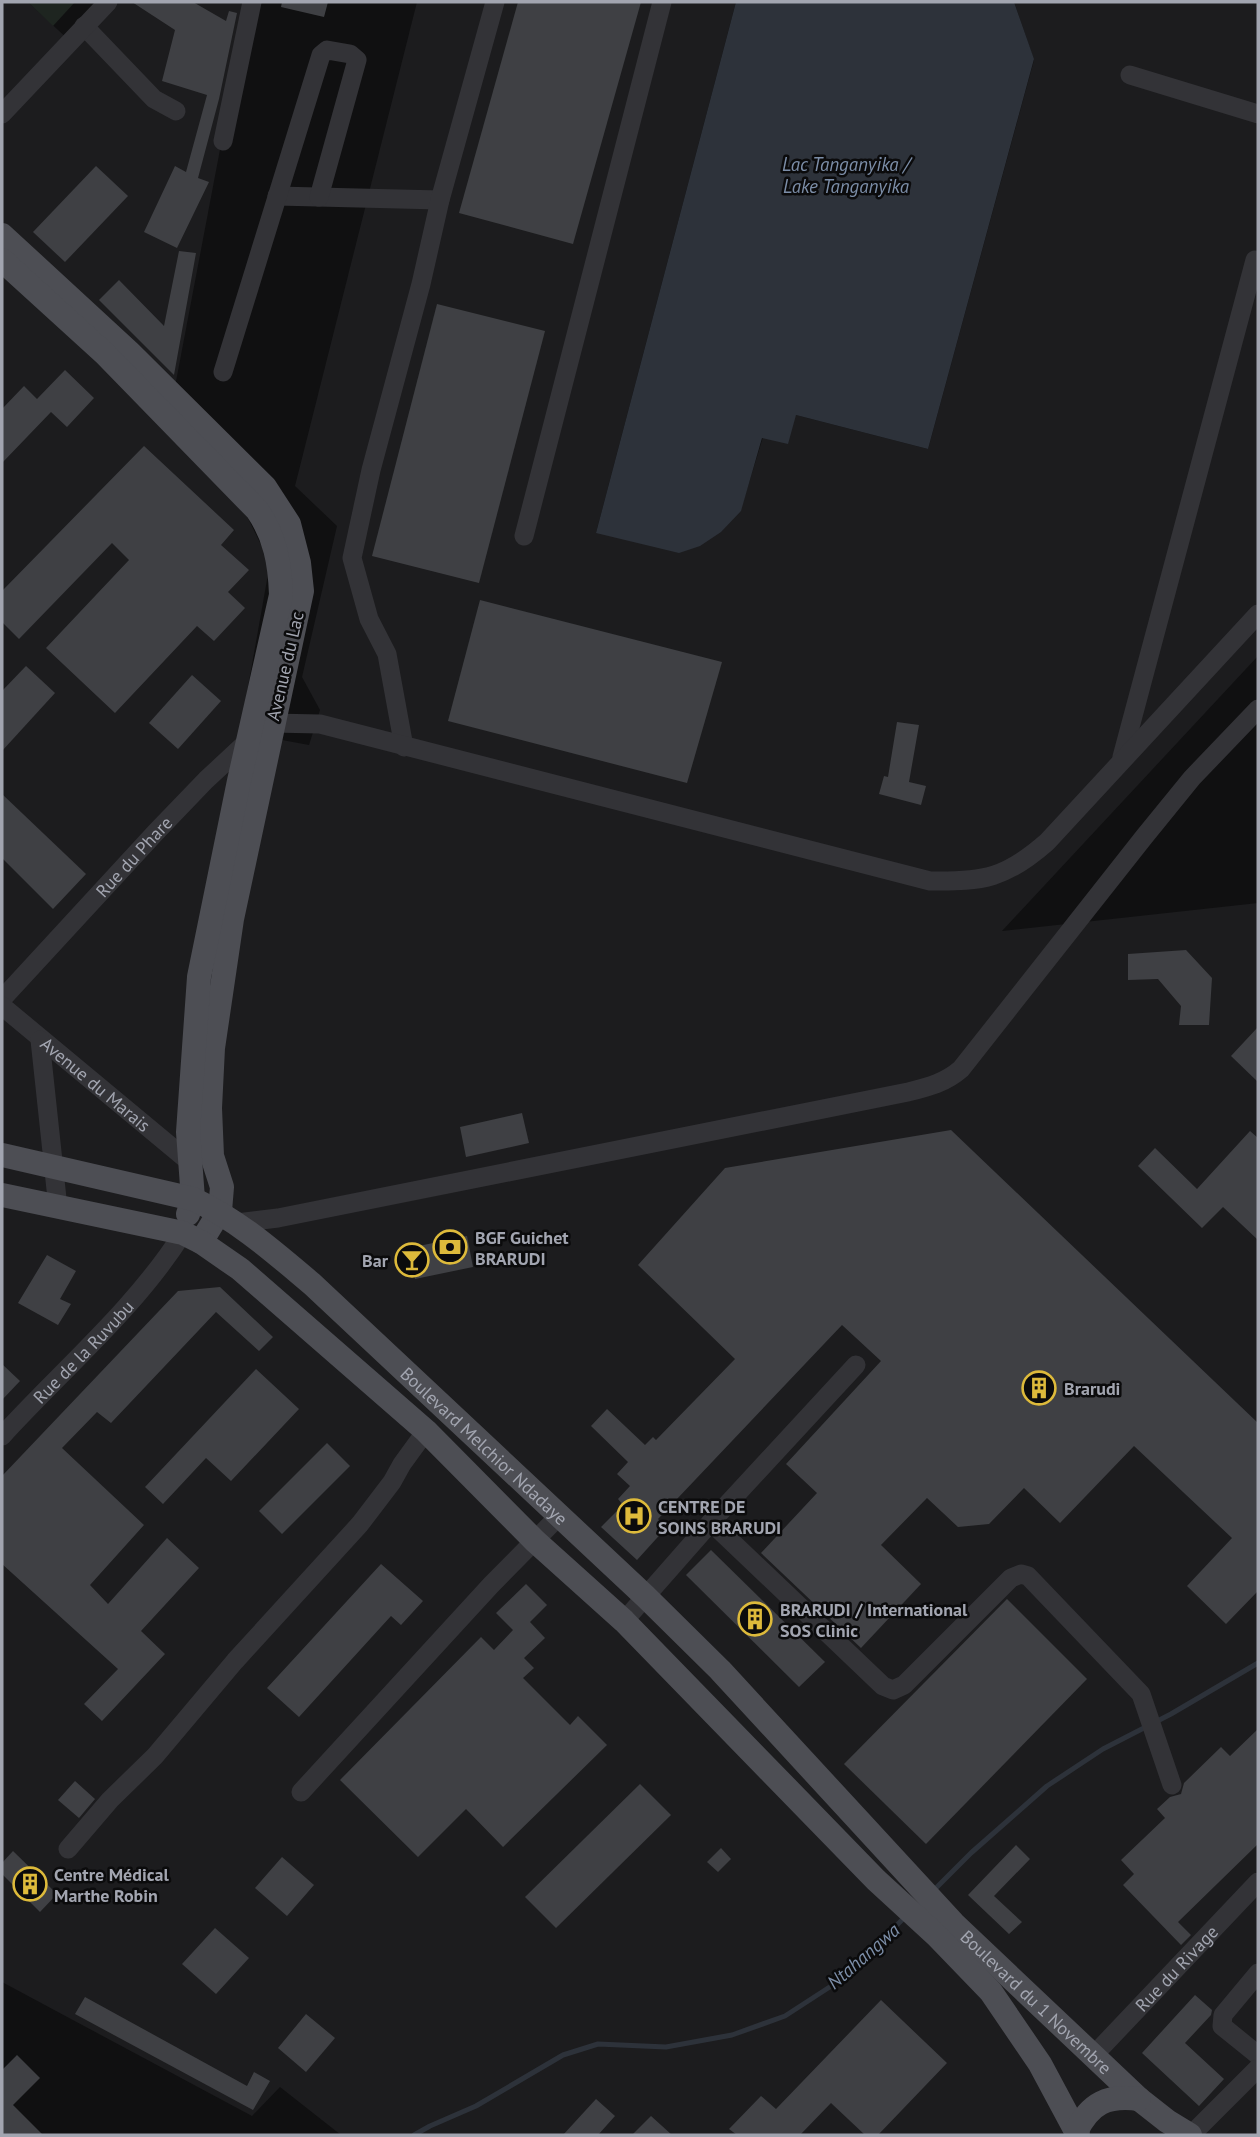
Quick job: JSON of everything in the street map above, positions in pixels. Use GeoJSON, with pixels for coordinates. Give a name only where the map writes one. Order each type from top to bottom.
{"type":"FeatureCollection","features":[{"type":"Feature","properties":{"kind":"main road","name":"Avenue du Lac"},"geometry":{"type":"LineString","coordinates":[[2,235],[151,387],[257,510],[269,527],[280,568],[281,595],[199,977],[188,1132],[192,1164],[192,1237]]}},
{"type":"Feature","properties":{"kind":"main road","name":"Avenue du Lac"},"geometry":{"type":"LineString","coordinates":[[2,260],[95,345],[151,387],[265,487],[289,524],[299,563],[302,591],[232,919],[213,1048],[210,1108],[212,1156],[228,1217]]}},
{"type":"Feature","properties":{"kind":"main road","name":"Boulevard Melchior Ndadaye"},"geometry":{"type":"LineString","coordinates":[[2,1155],[193,1199],[228,1217],[312,1284],[645,1596],[720,1670],[892,1859]]}},
{"type":"Feature","properties":{"kind":"main road","name":"Boulevard Melchior Ndadaye"},"geometry":{"type":"LineString","coordinates":[[2,1195],[192,1237],[240,1269],[426,1431],[535,1541],[624,1620],[876,1880]]}},
{"type":"Feature","properties":{"kind":"main road"},"geometry":{"type":"LineString","coordinates":[[192,1237],[228,1217]]}},
{"type":"Feature","properties":{"kind":"main road","name":"Boulevard du 1 Novembre"},"geometry":{"type":"LineString","coordinates":[[892,1859],[1024,2038],[1077,2134]]}},
{"type":"Feature","properties":{"kind":"main road","name":"Boulevard du 1 Novembre"},"geometry":{"type":"LineString","coordinates":[[876,1880],[945,1930],[1093,2056],[1171,2128],[1190,2135]]}},
{"type":"Feature","properties":{"kind":"main road"},"geometry":{"type":"LineString","coordinates":[[1077,2134],[1082,2119],[1101,2102],[1118,2096],[1139,2099]]}},
{"type":"Feature","properties":{"kind":"street"},"geometry":{"type":"LineString","coordinates":[[2,114],[108,2]]}},
{"type":"Feature","properties":{"kind":"street"},"geometry":{"type":"LineString","coordinates":[[223,141],[252,2]]}},
{"type":"Feature","properties":{"kind":"street"},"geometry":{"type":"LineString","coordinates":[[404,747],[387,654],[369,619],[352,558],[370,470],[495,2]]}},
{"type":"Feature","properties":{"kind":"street"},"geometry":{"type":"LineString","coordinates":[[524,536],[662,2]]}},
{"type":"Feature","properties":{"kind":"street"},"geometry":{"type":"LineString","coordinates":[[84,26],[154,99],[176,111]]}},
{"type":"Feature","properties":{"kind":"street"},"geometry":{"type":"LineString","coordinates":[[223,372],[321,55],[327,50],[350,54],[357,60],[319,197]]}},
{"type":"Feature","properties":{"kind":"street"},"geometry":{"type":"LineString","coordinates":[[1130,75],[1258,114]]}},
{"type":"Feature","properties":{"kind":"street"},"geometry":{"type":"LineString","coordinates":[[277,197],[440,200]]}},
{"type":"Feature","properties":{"kind":"street"},"geometry":{"type":"LineString","coordinates":[[1121,761],[1255,260]]}},
{"type":"Feature","properties":{"kind":"street"},"geometry":{"type":"LineString","coordinates":[[272,723],[320,724],[930,880],[965,881],[993,877],[1024,862],[1046,842],[1258,614]]}},
{"type":"Feature","properties":{"kind":"street"},"geometry":{"type":"LineString","coordinates":[[228,1217],[278,1218],[938,1085],[961,1069],[1176,798],[1258,709]]}},
{"type":"Feature","properties":{"kind":"street","name":"Rue du Phare"},"geometry":{"type":"LineString","coordinates":[[2,999],[206,780],[249,740],[272,723]]}},
{"type":"Feature","properties":{"kind":"street","name":"Avenue du Marais"},"geometry":{"type":"LineString","coordinates":[[2,1006],[192,1164]]}},
{"type":"Feature","properties":{"kind":"street"},"geometry":{"type":"LineString","coordinates":[[40,1040],[58,1208]]}},
{"type":"Feature","properties":{"kind":"street","name":"Rue de la Ruvubu"},"geometry":{"type":"LineString","coordinates":[[2,1436],[192,1237]]}},
{"type":"Feature","properties":{"kind":"street"},"geometry":{"type":"LineString","coordinates":[[624,1620],[710,1522],[856,1365]]}},
{"type":"Feature","properties":{"kind":"street"},"geometry":{"type":"LineString","coordinates":[[68,1849],[110,1800],[155,1756],[235,1661],[360,1524],[426,1431]]}},
{"type":"Feature","properties":{"kind":"street"},"geometry":{"type":"LineString","coordinates":[[301,1792],[491,1585],[559,1516]]}},
{"type":"Feature","properties":{"kind":"street"},"geometry":{"type":"LineString","coordinates":[[710,1522],[888,1689],[893,1690],[904,1685],[1011,1578],[1021,1574],[1028,1576],[1141,1694],[1172,1786]]}},
{"type":"Feature","properties":{"kind":"street","name":"Rue du Rivage"},"geometry":{"type":"LineString","coordinates":[[1093,2056],[1258,1882]]}},
{"type":"Feature","properties":{"kind":"street"},"geometry":{"type":"LineString","coordinates":[[1258,1973],[1221,2021],[1222,2026],[1258,2055]]}},
{"type":"Feature","properties":{"kind":"street"},"geometry":{"type":"LineString","coordinates":[[1190,2135],[1258,2068]]}},
{"type":"Feature","properties":{"kind":"shaded area"},"geometry":{"type":"Polygon","coordinates":[[[2,2],[28,2],[72,43],[118,2],[248,2],[167,429],[242,506],[270,563],[240,732],[309,745],[320,710],[302,677],[337,526],[295,486],[417,2],[736,2],[596,533],[740,512],[763,437],[796,415],[928,449],[1034,60],[1014,2],[1258,2],[1258,656],[1002,931],[1258,903],[1258,2135],[341,2135],[280,2087],[252,2116],[2,1982],[2,2]]]}},
{"type":"Feature","properties":{"kind":"shaded area"},"geometry":{"type":"Polygon","coordinates":[[[28,2],[75,2],[53,26],[28,2]]]}},
{"type":"Feature","properties":{"kind":"water","name":"Lac Tanganyika / Lake Tanganyika"},"geometry":{"type":"Polygon","coordinates":[[[736,2],[1014,2],[1034,59],[928,449],[796,415],[788,444],[762,438],[741,511],[721,532],[700,546],[679,553],[596,533],[736,2]]]}},
{"type":"Feature","properties":{"kind":"building"},"geometry":{"type":"Polygon","coordinates":[[[132,2],[193,2],[226,21],[229,11],[237,13],[219,99],[198,178],[209,182],[177,248],[144,232],[175,166],[186,172],[207,95],[162,81],[175,30],[132,2]]]}},
{"type":"Feature","properties":{"kind":"building"},"geometry":{"type":"Polygon","coordinates":[[[282,2],[328,2],[324,17],[281,7],[282,2]]]}},
{"type":"Feature","properties":{"kind":"building"},"geometry":{"type":"Polygon","coordinates":[[[518,2],[641,2],[573,244],[459,213],[518,2]]]}},
{"type":"Feature","properties":{"kind":"building"},"geometry":{"type":"Polygon","coordinates":[[[96,166],[128,196],[65,262],[33,232],[96,166]]]}},
{"type":"Feature","properties":{"kind":"building"},"geometry":{"type":"Polygon","coordinates":[[[179,251],[196,253],[174,375],[99,300],[119,280],[164,326],[179,251]]]}},
{"type":"Feature","properties":{"kind":"building"},"geometry":{"type":"Polygon","coordinates":[[[437,304],[545,331],[479,583],[372,556],[437,304]]]}},
{"type":"Feature","properties":{"kind":"building"},"geometry":{"type":"Polygon","coordinates":[[[65,370],[94,398],[67,427],[51,412],[2,463],[2,409],[24,386],[37,399],[65,370]]]}},
{"type":"Feature","properties":{"kind":"building"},"geometry":{"type":"Polygon","coordinates":[[[144,446],[234,530],[221,545],[249,570],[228,592],[245,608],[214,641],[197,626],[115,713],[46,648],[129,560],[112,543],[19,639],[2,622],[2,591],[144,446]]]}},
{"type":"Feature","properties":{"kind":"building"},"geometry":{"type":"Polygon","coordinates":[[[480,600],[722,662],[687,783],[448,721],[480,600]]]}},
{"type":"Feature","properties":{"kind":"building"},"geometry":{"type":"Polygon","coordinates":[[[26,666],[55,693],[2,751],[2,691],[26,666]]]}},
{"type":"Feature","properties":{"kind":"building"},"geometry":{"type":"Polygon","coordinates":[[[192,675],[221,701],[178,749],[149,723],[192,675]]]}},
{"type":"Feature","properties":{"kind":"building"},"geometry":{"type":"Polygon","coordinates":[[[897,722],[919,725],[909,782],[926,786],[921,805],[879,794],[884,776],[888,777],[897,722]]]}},
{"type":"Feature","properties":{"kind":"building"},"geometry":{"type":"Polygon","coordinates":[[[2,794],[86,874],[53,909],[2,858],[2,794]]]}},
{"type":"Feature","properties":{"kind":"building"},"geometry":{"type":"Polygon","coordinates":[[[1186,950],[1212,978],[1209,1025],[1179,1025],[1181,1006],[1158,979],[1128,980],[1128,954],[1186,950]]]}},
{"type":"Feature","properties":{"kind":"building"},"geometry":{"type":"Polygon","coordinates":[[[1258,1027],[1258,1082],[1231,1056],[1258,1027]]]}},
{"type":"Feature","properties":{"kind":"building"},"geometry":{"type":"Polygon","coordinates":[[[522,1113],[529,1143],[466,1157],[460,1127],[522,1113]]]}},
{"type":"Feature","properties":{"kind":"building","name":"Brarudi"},"geometry":{"type":"Polygon","coordinates":[[[951,1130],[1258,1423],[1258,1591],[1226,1624],[1187,1586],[1232,1538],[1134,1446],[1060,1523],[1024,1488],[989,1524],[958,1527],[927,1498],[881,1545],[921,1584],[861,1648],[761,1553],[817,1493],[786,1464],[881,1361],[842,1325],[658,1519],[666,1528],[637,1560],[601,1527],[623,1505],[618,1499],[630,1486],[617,1474],[628,1462],[591,1426],[607,1409],[645,1445],[653,1437],[656,1440],[735,1359],[638,1265],[725,1168],[951,1130]]]}},
{"type":"Feature","properties":{"kind":"building"},"geometry":{"type":"Polygon","coordinates":[[[1250,1131],[1258,1138],[1258,1240],[1223,1207],[1202,1228],[1138,1166],[1155,1148],[1197,1189],[1250,1131]]]}},
{"type":"Feature","properties":{"kind":"building"},"geometry":{"type":"Polygon","coordinates":[[[467,1236],[473,1267],[415,1279],[409,1248],[467,1236]]]}},
{"type":"Feature","properties":{"kind":"building"},"geometry":{"type":"Polygon","coordinates":[[[47,1255],[76,1271],[60,1299],[71,1304],[58,1325],[18,1303],[47,1255]]]}},
{"type":"Feature","properties":{"kind":"building"},"geometry":{"type":"Polygon","coordinates":[[[220,1287],[273,1337],[259,1351],[216,1312],[111,1423],[97,1412],[62,1448],[144,1525],[90,1585],[108,1604],[167,1538],[199,1568],[141,1631],[165,1654],[102,1721],[84,1704],[118,1669],[2,1564],[2,1476],[178,1291],[220,1287]]]}},
{"type":"Feature","properties":{"kind":"building"},"geometry":{"type":"Polygon","coordinates":[[[2,1364],[20,1381],[2,1400],[2,1364]]]}},
{"type":"Feature","properties":{"kind":"building"},"geometry":{"type":"Polygon","coordinates":[[[256,1369],[299,1409],[231,1481],[206,1458],[163,1504],[145,1487],[256,1369]]]}},
{"type":"Feature","properties":{"kind":"building"},"geometry":{"type":"Polygon","coordinates":[[[327,1443],[350,1466],[282,1534],[259,1511],[327,1443]]]}},
{"type":"Feature","properties":{"kind":"building","name":"BRARUDI / International SOS Clinic"},"geometry":{"type":"Polygon","coordinates":[[[711,1550],[825,1662],[799,1687],[686,1575],[711,1550]]]}},
{"type":"Feature","properties":{"kind":"building"},"geometry":{"type":"Polygon","coordinates":[[[381,1564],[423,1601],[401,1625],[391,1616],[299,1717],[267,1688],[381,1564]]]}},
{"type":"Feature","properties":{"kind":"building"},"geometry":{"type":"Polygon","coordinates":[[[526,1584],[547,1605],[530,1622],[545,1638],[524,1658],[534,1668],[523,1678],[570,1725],[578,1716],[607,1745],[503,1847],[466,1809],[418,1857],[340,1780],[481,1637],[494,1650],[513,1630],[496,1613],[526,1584]]]}},
{"type":"Feature","properties":{"kind":"building"},"geometry":{"type":"Polygon","coordinates":[[[1007,1599],[1087,1679],[926,1844],[844,1764],[1007,1599]]]}},
{"type":"Feature","properties":{"kind":"building"},"geometry":{"type":"Polygon","coordinates":[[[1258,1729],[1258,1844],[1178,1922],[1191,1935],[1181,1945],[1123,1885],[1134,1874],[1121,1860],[1165,1818],[1157,1809],[1170,1797],[1181,1794],[1184,1783],[1221,1747],[1230,1756],[1258,1729]]]}},
{"type":"Feature","properties":{"kind":"building"},"geometry":{"type":"Polygon","coordinates":[[[75,1781],[95,1799],[79,1818],[58,1800],[75,1781]]]}},
{"type":"Feature","properties":{"kind":"building"},"geometry":{"type":"Polygon","coordinates":[[[640,1784],[671,1815],[556,1928],[525,1897],[640,1784]]]}},
{"type":"Feature","properties":{"kind":"building"},"geometry":{"type":"Polygon","coordinates":[[[1016,1845],[1030,1859],[994,1896],[1022,1922],[1009,1934],[968,1895],[1016,1845]]]}},
{"type":"Feature","properties":{"kind":"building"},"geometry":{"type":"Polygon","coordinates":[[[721,1848],[731,1859],[718,1872],[707,1862],[721,1848]]]}},
{"type":"Feature","properties":{"kind":"building","name":"Centre Médical Marthe Robin"},"geometry":{"type":"Polygon","coordinates":[[[13,1851],[57,1894],[40,1912],[2,1874],[2,1863],[13,1851]]]}},
{"type":"Feature","properties":{"kind":"building"},"geometry":{"type":"Polygon","coordinates":[[[282,1857],[314,1885],[287,1916],[255,1888],[282,1857]]]}},
{"type":"Feature","properties":{"kind":"building"},"geometry":{"type":"Polygon","coordinates":[[[215,1928],[249,1958],[216,1994],[182,1964],[215,1928]]]}},
{"type":"Feature","properties":{"kind":"building"},"geometry":{"type":"Polygon","coordinates":[[[1195,1995],[1212,2010],[1211,2015],[1185,2043],[1224,2079],[1199,2106],[1142,2053],[1195,1995]]]}},
{"type":"Feature","properties":{"kind":"building"},"geometry":{"type":"Polygon","coordinates":[[[85,1997],[247,2086],[254,2072],[270,2081],[253,2110],[75,2014],[85,1997]]]}},
{"type":"Feature","properties":{"kind":"building"},"geometry":{"type":"Polygon","coordinates":[[[881,2000],[947,2063],[878,2135],[865,2135],[831,2103],[800,2135],[737,2135],[729,2129],[761,2096],[776,2109],[881,2000]]]}},
{"type":"Feature","properties":{"kind":"building"},"geometry":{"type":"Polygon","coordinates":[[[306,2014],[335,2038],[306,2072],[278,2048],[306,2014]]]}},
{"type":"Feature","properties":{"kind":"building"},"geometry":{"type":"Polygon","coordinates":[[[17,2055],[40,2078],[13,2105],[43,2135],[2,2135],[2,2070],[17,2055]]]}},
{"type":"Feature","properties":{"kind":"building"},"geometry":{"type":"Polygon","coordinates":[[[596,2099],[615,2116],[598,2135],[563,2135],[596,2099]]]}},
{"type":"Feature","properties":{"kind":"building"},"geometry":{"type":"Polygon","coordinates":[[[651,2116],[672,2135],[632,2135],[651,2116]]]}},
{"type":"Feature","properties":{"kind":"waterway","name":"Ntahangwa"},"geometry":{"type":"LineString","coordinates":[[933,1891],[971,1853],[1047,1786],[1103,1749],[1171,1714],[1258,1663]]}},
{"type":"Feature","properties":{"kind":"waterway","name":"Ntahangwa"},"geometry":{"type":"LineString","coordinates":[[414,2135],[476,2106],[563,2055],[598,2044],[666,2047],[732,2035],[785,2016],[842,1979],[905,1917]]}},
{"type":"Feature","properties":{"kind":"place","name":"BGF Guichet BRARUDI"},"geometry":{"type":"Point","coordinates":[450,1247]}},
{"type":"Feature","properties":{"kind":"place","name":"Bar"},"geometry":{"type":"Point","coordinates":[412,1260]}},
{"type":"Feature","properties":{"kind":"place","name":"Brarudi"},"geometry":{"type":"Point","coordinates":[1039,1388]}},
{"type":"Feature","properties":{"kind":"place","name":"CENTRE DE SOINS BRARUDI"},"geometry":{"type":"Point","coordinates":[634,1516]}},
{"type":"Feature","properties":{"kind":"place","name":"BRARUDI / International SOS Clinic"},"geometry":{"type":"Point","coordinates":[755,1619]}},
{"type":"Feature","properties":{"kind":"place","name":"Centre Médical Marthe Robin"},"geometry":{"type":"Point","coordinates":[30,1884]}}]}
